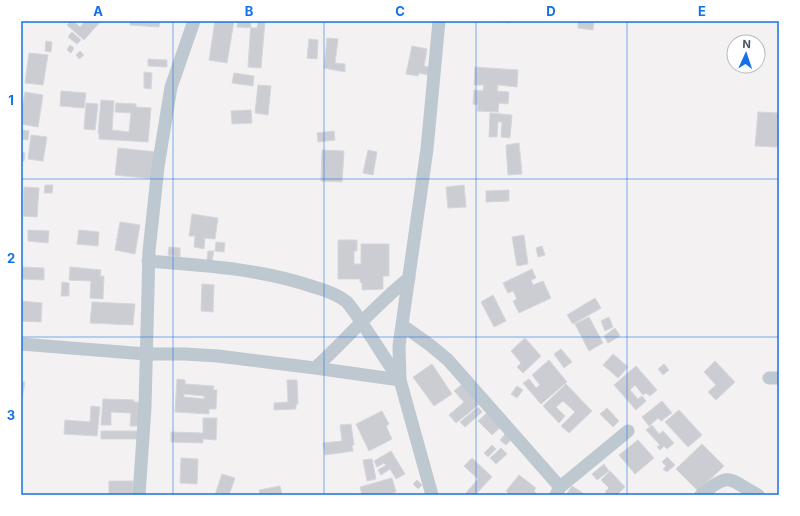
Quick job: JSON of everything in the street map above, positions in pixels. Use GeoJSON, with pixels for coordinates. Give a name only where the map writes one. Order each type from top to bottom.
{"type":"FeatureCollection","features":[{"type":"Feature","properties":{"kind":"street"},"geometry":{"type":"LineString","coordinates":[[139,495],[145,407],[148,260],[158,167],[171,87],[194,21]]}},
{"type":"Feature","properties":{"kind":"street"},"geometry":{"type":"LineString","coordinates":[[432,495],[400,380],[399,346],[427,149],[439,21]]}},
{"type":"Feature","properties":{"kind":"street"},"geometry":{"type":"LineString","coordinates":[[148,260],[244,271],[297,281],[330,292],[342,298],[348,304],[388,365],[400,380]]}},
{"type":"Feature","properties":{"kind":"street"},"geometry":{"type":"LineString","coordinates":[[315,368],[345,340],[392,291],[409,278]]}},
{"type":"Feature","properties":{"kind":"street"},"geometry":{"type":"LineString","coordinates":[[402,325],[430,344],[448,360],[558,491],[628,431]]}},
{"type":"Feature","properties":{"kind":"street"},"geometry":{"type":"LineString","coordinates":[[21,344],[146,354],[218,356],[400,380]]}},
{"type":"Feature","properties":{"kind":"street"},"geometry":{"type":"LineString","coordinates":[[701,495],[726,479],[731,479],[758,495]]}},
{"type":"Feature","properties":{"kind":"building"},"geometry":{"type":"Polygon","coordinates":[[[71,21],[80,27],[85,21],[101,21],[84,40],[67,25],[71,21]]]}},
{"type":"Feature","properties":{"kind":"building"},"geometry":{"type":"Polygon","coordinates":[[[130,21],[160,21],[159,27],[130,25],[130,21]]]}},
{"type":"Feature","properties":{"kind":"building"},"geometry":{"type":"Polygon","coordinates":[[[215,21],[234,21],[227,63],[209,60],[215,21]]]}},
{"type":"Feature","properties":{"kind":"building"},"geometry":{"type":"Polygon","coordinates":[[[238,21],[258,21],[257,28],[237,27],[238,21]]]}},
{"type":"Feature","properties":{"kind":"building"},"geometry":{"type":"Polygon","coordinates":[[[251,21],[265,21],[261,68],[248,67],[251,21]]]}},
{"type":"Feature","properties":{"kind":"building"},"geometry":{"type":"Polygon","coordinates":[[[497,21],[510,21],[509,23],[497,21]]]}},
{"type":"Feature","properties":{"kind":"building"},"geometry":{"type":"Polygon","coordinates":[[[578,21],[594,21],[593,30],[578,28],[578,21]]]}},
{"type":"Feature","properties":{"kind":"building"},"geometry":{"type":"Polygon","coordinates":[[[72,32],[81,40],[77,44],[68,37],[72,32]]]}},
{"type":"Feature","properties":{"kind":"building"},"geometry":{"type":"Polygon","coordinates":[[[327,38],[338,39],[335,63],[345,64],[345,72],[324,68],[327,38]]]}},
{"type":"Feature","properties":{"kind":"building"},"geometry":{"type":"Polygon","coordinates":[[[309,39],[318,40],[317,59],[307,58],[309,39]]]}},
{"type":"Feature","properties":{"kind":"building"},"geometry":{"type":"Polygon","coordinates":[[[46,41],[52,42],[51,52],[45,51],[46,41]]]}},
{"type":"Feature","properties":{"kind":"building"},"geometry":{"type":"Polygon","coordinates":[[[70,45],[74,48],[71,53],[67,50],[70,45]]]}},
{"type":"Feature","properties":{"kind":"building"},"geometry":{"type":"Polygon","coordinates":[[[412,46],[427,49],[424,66],[429,67],[428,75],[419,73],[418,76],[406,74],[412,46]]]}},
{"type":"Feature","properties":{"kind":"building"},"geometry":{"type":"Polygon","coordinates":[[[80,51],[84,55],[79,59],[76,55],[80,51]]]}},
{"type":"Feature","properties":{"kind":"building"},"geometry":{"type":"Polygon","coordinates":[[[29,53],[48,55],[43,85],[25,83],[29,53]]]}},
{"type":"Feature","properties":{"kind":"building"},"geometry":{"type":"Polygon","coordinates":[[[148,59],[167,60],[167,67],[148,66],[148,59]]]}},
{"type":"Feature","properties":{"kind":"building"},"geometry":{"type":"Polygon","coordinates":[[[475,67],[518,70],[517,87],[498,85],[497,91],[509,92],[508,104],[499,103],[498,112],[477,111],[478,105],[473,104],[474,90],[483,91],[484,85],[474,85],[475,67]]]}},
{"type":"Feature","properties":{"kind":"building"},"geometry":{"type":"Polygon","coordinates":[[[144,72],[152,73],[151,89],[144,88],[144,72]]]}},
{"type":"Feature","properties":{"kind":"building"},"geometry":{"type":"Polygon","coordinates":[[[234,73],[254,76],[253,86],[232,83],[234,73]]]}},
{"type":"Feature","properties":{"kind":"building"},"geometry":{"type":"Polygon","coordinates":[[[258,85],[271,86],[268,115],[255,113],[258,85]]]}},
{"type":"Feature","properties":{"kind":"building"},"geometry":{"type":"Polygon","coordinates":[[[61,91],[86,93],[84,108],[60,106],[61,91]]]}},
{"type":"Feature","properties":{"kind":"building"},"geometry":{"type":"Polygon","coordinates":[[[25,92],[43,95],[38,127],[21,124],[21,103],[23,103],[25,92]]]}},
{"type":"Feature","properties":{"kind":"building"},"geometry":{"type":"Polygon","coordinates":[[[101,100],[114,101],[112,130],[129,132],[131,113],[115,112],[116,103],[136,104],[136,107],[151,108],[148,142],[99,139],[98,133],[101,100]]]}},
{"type":"Feature","properties":{"kind":"building"},"geometry":{"type":"Polygon","coordinates":[[[86,103],[98,104],[95,130],[84,129],[86,103]]]}},
{"type":"Feature","properties":{"kind":"building"},"geometry":{"type":"Polygon","coordinates":[[[251,110],[252,123],[232,124],[231,111],[251,110]]]}},
{"type":"Feature","properties":{"kind":"building"},"geometry":{"type":"Polygon","coordinates":[[[758,112],[779,113],[777,147],[755,146],[758,112]]]}},
{"type":"Feature","properties":{"kind":"building"},"geometry":{"type":"Polygon","coordinates":[[[490,113],[512,115],[510,138],[501,137],[502,122],[498,122],[497,137],[489,137],[490,113]]]}},
{"type":"Feature","properties":{"kind":"building"},"geometry":{"type":"Polygon","coordinates":[[[21,130],[29,131],[28,140],[21,139],[21,130]]]}},
{"type":"Feature","properties":{"kind":"building"},"geometry":{"type":"Polygon","coordinates":[[[334,131],[335,140],[318,142],[317,133],[334,131]]]}},
{"type":"Feature","properties":{"kind":"building"},"geometry":{"type":"Polygon","coordinates":[[[31,135],[47,137],[43,161],[28,159],[31,135]]]}},
{"type":"Feature","properties":{"kind":"building"},"geometry":{"type":"Polygon","coordinates":[[[519,143],[522,174],[508,175],[506,145],[519,143]]]}},
{"type":"Feature","properties":{"kind":"building"},"geometry":{"type":"Polygon","coordinates":[[[118,148],[157,152],[155,179],[115,175],[118,148]]]}},
{"type":"Feature","properties":{"kind":"building"},"geometry":{"type":"Polygon","coordinates":[[[322,150],[344,151],[342,182],[321,181],[322,150]]]}},
{"type":"Feature","properties":{"kind":"building"},"geometry":{"type":"Polygon","coordinates":[[[368,150],[377,152],[373,175],[363,173],[368,150]]]}},
{"type":"Feature","properties":{"kind":"building"},"geometry":{"type":"Polygon","coordinates":[[[21,152],[25,153],[24,161],[21,161],[21,152]]]}},
{"type":"Feature","properties":{"kind":"building"},"geometry":{"type":"Polygon","coordinates":[[[45,185],[53,185],[52,193],[44,193],[45,185]]]}},
{"type":"Feature","properties":{"kind":"building"},"geometry":{"type":"Polygon","coordinates":[[[464,185],[466,207],[448,208],[446,187],[464,185]]]}},
{"type":"Feature","properties":{"kind":"building"},"geometry":{"type":"Polygon","coordinates":[[[24,187],[39,188],[37,217],[23,216],[24,187]]]}},
{"type":"Feature","properties":{"kind":"building"},"geometry":{"type":"Polygon","coordinates":[[[509,190],[509,201],[486,202],[486,191],[509,190]]]}},
{"type":"Feature","properties":{"kind":"building"},"geometry":{"type":"Polygon","coordinates":[[[192,214],[218,218],[215,239],[205,238],[204,249],[194,247],[195,236],[189,236],[192,214]]]}},
{"type":"Feature","properties":{"kind":"building"},"geometry":{"type":"Polygon","coordinates":[[[120,222],[140,225],[135,254],[115,250],[120,222]]]}},
{"type":"Feature","properties":{"kind":"building"},"geometry":{"type":"Polygon","coordinates":[[[28,230],[49,231],[48,243],[28,241],[28,230]]]}},
{"type":"Feature","properties":{"kind":"building"},"geometry":{"type":"Polygon","coordinates":[[[79,230],[99,232],[98,246],[77,244],[79,230]]]}},
{"type":"Feature","properties":{"kind":"building"},"geometry":{"type":"Polygon","coordinates":[[[524,235],[528,264],[517,266],[512,237],[524,235]]]}},
{"type":"Feature","properties":{"kind":"building"},"geometry":{"type":"Polygon","coordinates":[[[338,240],[357,240],[357,251],[354,251],[354,264],[361,264],[361,244],[389,244],[389,276],[383,276],[383,289],[362,290],[362,283],[360,282],[360,279],[338,279],[338,240]]]}},
{"type":"Feature","properties":{"kind":"building"},"geometry":{"type":"Polygon","coordinates":[[[216,242],[225,243],[224,252],[215,251],[216,242]]]}},
{"type":"Feature","properties":{"kind":"building"},"geometry":{"type":"Polygon","coordinates":[[[542,246],[545,255],[538,257],[536,248],[542,246]]]}},
{"type":"Feature","properties":{"kind":"building"},"geometry":{"type":"Polygon","coordinates":[[[169,247],[180,248],[180,257],[168,255],[169,247]]]}},
{"type":"Feature","properties":{"kind":"building"},"geometry":{"type":"Polygon","coordinates":[[[208,251],[214,251],[212,261],[207,260],[208,251]]]}},
{"type":"Feature","properties":{"kind":"building"},"geometry":{"type":"Polygon","coordinates":[[[21,267],[44,268],[44,280],[21,279],[21,267]]]}},
{"type":"Feature","properties":{"kind":"building"},"geometry":{"type":"Polygon","coordinates":[[[70,267],[101,270],[100,276],[104,276],[103,299],[90,298],[91,281],[69,280],[70,267]]]}},
{"type":"Feature","properties":{"kind":"building"},"geometry":{"type":"Polygon","coordinates":[[[532,269],[536,278],[531,280],[533,285],[543,281],[551,298],[519,313],[513,301],[517,299],[513,291],[508,293],[503,283],[532,269]]]}},
{"type":"Feature","properties":{"kind":"building"},"geometry":{"type":"Polygon","coordinates":[[[62,282],[69,283],[69,296],[61,296],[62,282]]]}},
{"type":"Feature","properties":{"kind":"building"},"geometry":{"type":"Polygon","coordinates":[[[202,284],[214,285],[213,312],[201,311],[202,284]]]}},
{"type":"Feature","properties":{"kind":"building"},"geometry":{"type":"Polygon","coordinates":[[[493,295],[506,321],[494,327],[481,302],[493,295]]]}},
{"type":"Feature","properties":{"kind":"building"},"geometry":{"type":"Polygon","coordinates":[[[595,298],[601,308],[573,324],[567,315],[595,298]]]}},
{"type":"Feature","properties":{"kind":"building"},"geometry":{"type":"Polygon","coordinates":[[[21,301],[42,303],[41,322],[21,321],[21,301]]]}},
{"type":"Feature","properties":{"kind":"building"},"geometry":{"type":"Polygon","coordinates":[[[92,302],[135,304],[133,325],[90,323],[92,302]]]}},
{"type":"Feature","properties":{"kind":"building"},"geometry":{"type":"Polygon","coordinates":[[[589,317],[603,343],[589,351],[575,324],[589,317]]]}},
{"type":"Feature","properties":{"kind":"building"},"geometry":{"type":"Polygon","coordinates":[[[609,317],[613,327],[605,331],[601,321],[609,317]]]}},
{"type":"Feature","properties":{"kind":"building"},"geometry":{"type":"Polygon","coordinates":[[[615,328],[620,336],[608,343],[604,336],[615,328]]]}},
{"type":"Feature","properties":{"kind":"building"},"geometry":{"type":"Polygon","coordinates":[[[525,338],[541,356],[523,373],[517,367],[521,363],[511,351],[525,338]]]}},
{"type":"Feature","properties":{"kind":"building"},"geometry":{"type":"Polygon","coordinates":[[[561,349],[572,362],[564,368],[554,354],[561,349]]]}},
{"type":"Feature","properties":{"kind":"building"},"geometry":{"type":"Polygon","coordinates":[[[613,354],[628,367],[618,378],[603,365],[613,354]]]}},
{"type":"Feature","properties":{"kind":"building"},"geometry":{"type":"Polygon","coordinates":[[[549,360],[567,382],[541,404],[523,383],[529,379],[536,388],[540,385],[532,375],[549,360]]]}},
{"type":"Feature","properties":{"kind":"building"},"geometry":{"type":"Polygon","coordinates":[[[715,361],[735,382],[716,400],[708,392],[716,385],[704,372],[715,361]]]}},
{"type":"Feature","properties":{"kind":"building"},"geometry":{"type":"Polygon","coordinates":[[[432,364],[452,394],[434,406],[413,377],[432,364]]]}},
{"type":"Feature","properties":{"kind":"building"},"geometry":{"type":"Polygon","coordinates":[[[664,364],[669,370],[663,375],[658,369],[664,364]]]}},
{"type":"Feature","properties":{"kind":"building"},"geometry":{"type":"Polygon","coordinates":[[[636,366],[657,390],[650,396],[646,393],[643,395],[635,385],[630,390],[638,399],[642,396],[646,401],[636,410],[614,385],[636,366]]]}},
{"type":"Feature","properties":{"kind":"building"},"geometry":{"type":"Polygon","coordinates":[[[177,379],[185,380],[185,384],[214,386],[213,390],[217,390],[216,409],[209,409],[209,414],[175,412],[177,379]],[[184,394],[184,397],[204,399],[204,396],[184,394]]]}},
{"type":"Feature","properties":{"kind":"building"},"geometry":{"type":"Polygon","coordinates":[[[287,380],[297,380],[298,404],[296,404],[296,409],[274,410],[274,403],[288,402],[287,380]]]}},
{"type":"Feature","properties":{"kind":"building"},"geometry":{"type":"Polygon","coordinates":[[[21,382],[25,382],[22,398],[21,398],[21,382]]]}},
{"type":"Feature","properties":{"kind":"building"},"geometry":{"type":"Polygon","coordinates":[[[465,382],[482,402],[456,423],[449,415],[464,402],[454,391],[465,382]]]}},
{"type":"Feature","properties":{"kind":"building"},"geometry":{"type":"Polygon","coordinates":[[[566,384],[592,411],[569,433],[561,426],[575,412],[563,401],[556,407],[565,416],[559,423],[543,406],[566,384]]]}},
{"type":"Feature","properties":{"kind":"building"},"geometry":{"type":"Polygon","coordinates":[[[517,386],[523,390],[517,398],[511,394],[517,386]]]}},
{"type":"Feature","properties":{"kind":"building"},"geometry":{"type":"Polygon","coordinates":[[[103,399],[134,400],[134,402],[140,402],[140,426],[130,426],[131,413],[111,412],[111,425],[101,425],[103,399]]]}},
{"type":"Feature","properties":{"kind":"building"},"geometry":{"type":"Polygon","coordinates":[[[662,401],[672,413],[661,421],[658,418],[649,426],[642,417],[662,401]]]}},
{"type":"Feature","properties":{"kind":"building"},"geometry":{"type":"Polygon","coordinates":[[[91,406],[100,407],[97,436],[64,434],[65,420],[90,422],[91,406]]]}},
{"type":"Feature","properties":{"kind":"building"},"geometry":{"type":"Polygon","coordinates":[[[478,407],[482,412],[465,427],[460,422],[478,407]]]}},
{"type":"Feature","properties":{"kind":"building"},"geometry":{"type":"Polygon","coordinates":[[[607,408],[619,421],[613,427],[600,414],[607,408]]]}},
{"type":"Feature","properties":{"kind":"building"},"geometry":{"type":"Polygon","coordinates":[[[490,410],[503,425],[492,435],[478,421],[490,410]]]}},
{"type":"Feature","properties":{"kind":"building"},"geometry":{"type":"Polygon","coordinates":[[[679,410],[702,435],[688,447],[665,422],[679,410]]]}},
{"type":"Feature","properties":{"kind":"building"},"geometry":{"type":"Polygon","coordinates":[[[382,411],[389,424],[386,426],[392,439],[369,451],[356,424],[382,411]]]}},
{"type":"Feature","properties":{"kind":"building"},"geometry":{"type":"Polygon","coordinates":[[[203,418],[217,418],[216,440],[203,439],[203,443],[171,442],[171,432],[203,433],[203,418]]]}},
{"type":"Feature","properties":{"kind":"building"},"geometry":{"type":"Polygon","coordinates":[[[351,424],[354,445],[352,445],[353,451],[325,455],[323,443],[342,441],[340,425],[351,424]]]}},
{"type":"Feature","properties":{"kind":"building"},"geometry":{"type":"Polygon","coordinates":[[[652,425],[659,434],[663,431],[674,443],[667,449],[664,446],[660,450],[657,447],[660,445],[646,430],[652,425]]]}},
{"type":"Feature","properties":{"kind":"building"},"geometry":{"type":"Polygon","coordinates":[[[101,431],[137,431],[138,439],[101,439],[101,431]]]}},
{"type":"Feature","properties":{"kind":"building"},"geometry":{"type":"Polygon","coordinates":[[[506,433],[512,439],[506,445],[500,440],[506,433]]]}},
{"type":"Feature","properties":{"kind":"building"},"geometry":{"type":"Polygon","coordinates":[[[638,440],[654,458],[635,474],[619,455],[638,440]]]}},
{"type":"Feature","properties":{"kind":"building"},"geometry":{"type":"Polygon","coordinates":[[[702,444],[724,466],[698,491],[676,469],[702,444]]]}},
{"type":"Feature","properties":{"kind":"building"},"geometry":{"type":"Polygon","coordinates":[[[492,445],[496,449],[488,457],[484,453],[492,445]]]}},
{"type":"Feature","properties":{"kind":"building"},"geometry":{"type":"Polygon","coordinates":[[[501,448],[507,454],[496,464],[490,458],[501,448]]]}},
{"type":"Feature","properties":{"kind":"building"},"geometry":{"type":"Polygon","coordinates":[[[391,451],[405,474],[396,479],[390,469],[381,475],[378,470],[386,465],[384,463],[377,467],[374,461],[391,451]]]}},
{"type":"Feature","properties":{"kind":"building"},"geometry":{"type":"Polygon","coordinates":[[[667,457],[675,465],[667,472],[663,469],[666,466],[662,462],[667,457]]]}},
{"type":"Feature","properties":{"kind":"building"},"geometry":{"type":"Polygon","coordinates":[[[181,458],[198,459],[197,484],[180,483],[181,458]]]}},
{"type":"Feature","properties":{"kind":"building"},"geometry":{"type":"Polygon","coordinates":[[[472,458],[492,477],[475,495],[468,495],[466,493],[478,479],[464,466],[472,458]]]}},
{"type":"Feature","properties":{"kind":"building"},"geometry":{"type":"Polygon","coordinates":[[[372,459],[376,479],[367,481],[363,460],[372,459]]]}},
{"type":"Feature","properties":{"kind":"building"},"geometry":{"type":"Polygon","coordinates":[[[604,464],[609,471],[597,480],[592,474],[604,464]]]}},
{"type":"Feature","properties":{"kind":"building"},"geometry":{"type":"Polygon","coordinates":[[[610,471],[625,487],[617,495],[608,495],[605,492],[609,488],[601,480],[610,471]]]}},
{"type":"Feature","properties":{"kind":"building"},"geometry":{"type":"Polygon","coordinates":[[[222,474],[235,478],[229,495],[215,495],[222,474]]]}},
{"type":"Feature","properties":{"kind":"building"},"geometry":{"type":"Polygon","coordinates":[[[519,475],[536,488],[534,491],[538,495],[510,495],[506,491],[519,475]]]}},
{"type":"Feature","properties":{"kind":"building"},"geometry":{"type":"Polygon","coordinates":[[[392,478],[396,492],[386,495],[362,495],[360,487],[392,478]]]}},
{"type":"Feature","properties":{"kind":"building"},"geometry":{"type":"Polygon","coordinates":[[[417,480],[422,485],[418,489],[413,484],[417,480]]]}},
{"type":"Feature","properties":{"kind":"building"},"geometry":{"type":"Polygon","coordinates":[[[109,481],[133,481],[133,495],[109,495],[109,481]]]}},
{"type":"Feature","properties":{"kind":"building"},"geometry":{"type":"Polygon","coordinates":[[[280,486],[282,495],[260,495],[259,490],[280,486]]]}},
{"type":"Feature","properties":{"kind":"building"},"geometry":{"type":"Polygon","coordinates":[[[572,486],[586,495],[566,495],[572,486]]]}}]}
